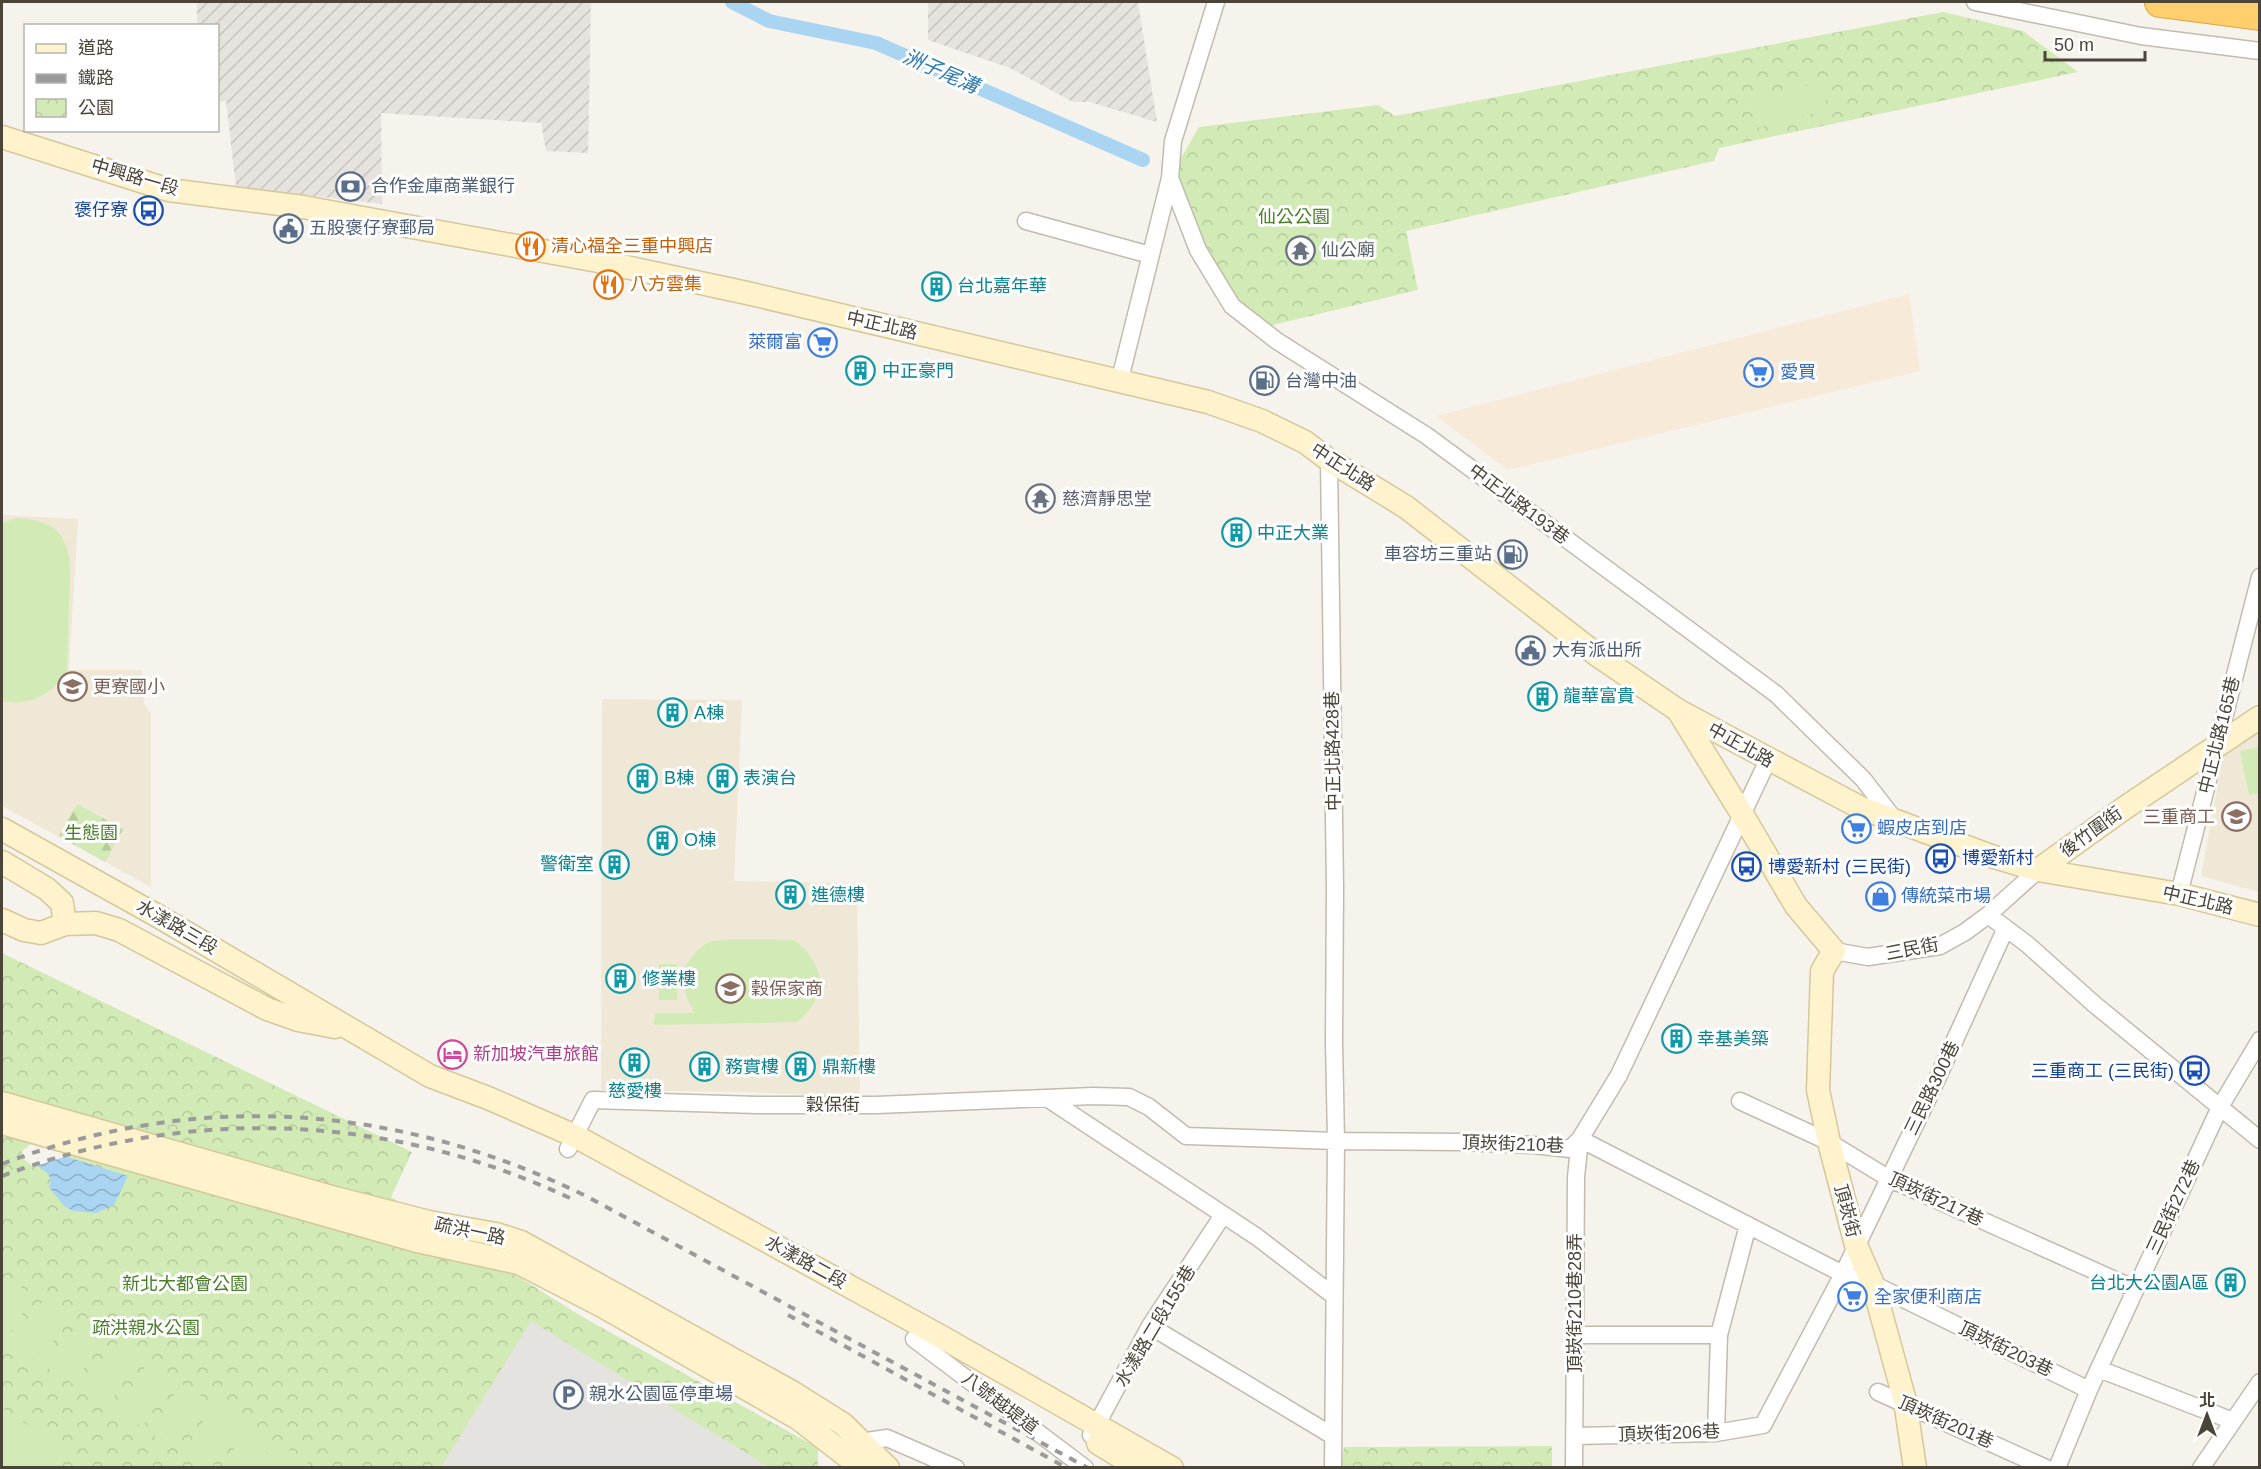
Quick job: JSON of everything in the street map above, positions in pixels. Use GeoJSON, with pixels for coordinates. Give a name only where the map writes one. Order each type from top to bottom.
{"type":"FeatureCollection","features":[{"type":"Feature","properties":{"kind":"highway"},"geometry":{"type":"LineString","coordinates":[[2160,2],[2259,15]]}},
{"type":"Feature","properties":{"kind":"street"},"geometry":{"type":"LineString","coordinates":[[1120,379],[1170,178],[1173,141],[1216,2]]}},
{"type":"Feature","properties":{"kind":"street"},"geometry":{"type":"LineString","coordinates":[[1975,2],[2141,36],[2259,51]]}},
{"type":"Feature","properties":{"kind":"street","name":"中興路一段"},"geometry":{"type":"LineString","coordinates":[[2,137],[169,190],[344,214]]}},
{"type":"Feature","properties":{"kind":"street","name":"中正北路193巷"},"geometry":{"type":"LineString","coordinates":[[1170,178],[1198,250],[1232,306],[1277,341],[1427,436],[1776,694],[1863,779],[1894,819]]}},
{"type":"Feature","properties":{"kind":"street","name":"中正北路"},"geometry":{"type":"LineString","coordinates":[[344,214],[598,261],[714,286],[1120,379],[1208,402],[1262,421],[1305,442],[1329,460],[1406,507],[1597,655],[1678,711],[1861,808],[1994,857],[2038,870],[2179,894],[2259,915]]}},
{"type":"Feature","properties":{"kind":"street"},"geometry":{"type":"LineString","coordinates":[[1026,220],[1150,255]]}},
{"type":"Feature","properties":{"kind":"street","name":"中正北路428巷"},"geometry":{"type":"LineString","coordinates":[[1329,460],[1335,888],[1336,1142],[1333,1467]]}},
{"type":"Feature","properties":{"kind":"street","name":"中正北路165巷"},"geometry":{"type":"LineString","coordinates":[[2179,894],[2259,577]]}},
{"type":"Feature","properties":{"kind":"street"},"geometry":{"type":"LineString","coordinates":[[1678,711],[1796,906],[1834,951]]}},
{"type":"Feature","properties":{"kind":"street","name":"後竹圍街"},"geometry":{"type":"LineString","coordinates":[[1988,915],[2038,870],[2259,717]]}},
{"type":"Feature","properties":{"kind":"street"},"geometry":{"type":"LineString","coordinates":[[1581,1139],[1618,1075],[1768,760]]}},
{"type":"Feature","properties":{"kind":"street","name":"水漾路三段"},"geometry":{"type":"LineString","coordinates":[[2,829],[156,915],[351,1030]]}},
{"type":"Feature","properties":{"kind":"street"},"geometry":{"type":"LineString","coordinates":[[2,862],[47,889],[62,903],[65,924]]}},
{"type":"Feature","properties":{"kind":"street"},"geometry":{"type":"LineString","coordinates":[[1988,915],[2005,930],[2027,944],[2094,1004],[2259,1140]]}},
{"type":"Feature","properties":{"kind":"street","name":"三民街"},"geometry":{"type":"LineString","coordinates":[[1834,951],[1868,957],[1940,946],[1965,932],[1988,915]]}},
{"type":"Feature","properties":{"kind":"street"},"geometry":{"type":"LineString","coordinates":[[2,920],[24,930],[41,933],[65,924],[96,923],[119,930],[267,1009],[298,1020],[351,1030]]}},
{"type":"Feature","properties":{"kind":"street","name":"三民路300巷"},"geometry":{"type":"LineString","coordinates":[[1763,1425],[1843,1274],[1932,1090],[2005,930]]}},
{"type":"Feature","properties":{"kind":"street","name":"頂崁街"},"geometry":{"type":"LineString","coordinates":[[1834,951],[1822,971],[1818,1090],[1856,1245],[1873,1284],[1905,1403],[1915,1467]]}},
{"type":"Feature","properties":{"kind":"street","name":"水漾路二段"},"geometry":{"type":"LineString","coordinates":[[351,1030],[430,1076],[488,1098],[940,1336],[1093,1432],[1139,1467]]}},
{"type":"Feature","properties":{"kind":"street","name":"三民街272巷"},"geometry":{"type":"LineString","coordinates":[[2098,1369],[2220,1107],[2258,1047]]}},
{"type":"Feature","properties":{"kind":"street","name":"頂崁街210巷"},"geometry":{"type":"LineString","coordinates":[[1128,1096],[1149,1107],[1186,1136],[1336,1142],[1462,1142],[1570,1149],[1581,1139],[1843,1274],[1873,1284]]}},
{"type":"Feature","properties":{"kind":"street","name":"穀保街"},"geometry":{"type":"LineString","coordinates":[[571,1142],[594,1100],[877,1106],[1128,1096]]}},
{"type":"Feature","properties":{"kind":"street"},"geometry":{"type":"LineString","coordinates":[[1047,1098],[1257,1237],[1334,1296]]}},
{"type":"Feature","properties":{"kind":"street","name":"頂崁街217巷"},"geometry":{"type":"LineString","coordinates":[[1740,1101],[1829,1142],[1888,1178],[2135,1289]]}},
{"type":"Feature","properties":{"kind":"street","name":"疏洪一路"},"geometry":{"type":"LineString","coordinates":[[2,1103],[335,1198],[429,1222],[496,1234],[521,1242],[554,1258],[792,1392],[843,1424],[856,1459]]}},
{"type":"Feature","properties":{"kind":"street","name":"疏洪一路"},"geometry":{"type":"LineString","coordinates":[[2,1124],[417,1241],[519,1263],[604,1307],[789,1413],[856,1459],[888,1467]]}},
{"type":"Feature","properties":{"kind":"street","name":"頂崁街210巷28弄"},"geometry":{"type":"LineString","coordinates":[[1574,1467],[1576,1177],[1581,1139]]}},
{"type":"Feature","properties":{"kind":"street","name":"水漾路二段"},"geometry":{"type":"LineString","coordinates":[[571,1142],[914,1339],[1093,1432],[1172,1467]]}},
{"type":"Feature","properties":{"kind":"street","name":"水漾路二段155巷"},"geometry":{"type":"LineString","coordinates":[[1093,1432],[1150,1326],[1224,1215]]}},
{"type":"Feature","properties":{"kind":"street"},"geometry":{"type":"LineString","coordinates":[[1716,1433],[1719,1335],[1748,1225]]}},
{"type":"Feature","properties":{"kind":"street","name":"頂崁街203巷"},"geometry":{"type":"LineString","coordinates":[[1873,1284],[2089,1390]]}},
{"type":"Feature","properties":{"kind":"street"},"geometry":{"type":"LineString","coordinates":[[1150,1326],[1333,1436]]}},
{"type":"Feature","properties":{"kind":"street"},"geometry":{"type":"LineString","coordinates":[[1576,1335],[1719,1335]]}},
{"type":"Feature","properties":{"kind":"street","name":"八號越堤道"},"geometry":{"type":"LineString","coordinates":[[914,1339],[1086,1467]]}},
{"type":"Feature","properties":{"kind":"street"},"geometry":{"type":"LineString","coordinates":[[2056,1467],[2098,1369],[2233,1421]]}},
{"type":"Feature","properties":{"kind":"street"},"geometry":{"type":"LineString","coordinates":[[2201,1467],[2259,1383]]}},
{"type":"Feature","properties":{"kind":"street","name":"頂崁街201巷"},"geometry":{"type":"LineString","coordinates":[[1878,1392],[2046,1467]]}},
{"type":"Feature","properties":{"kind":"street","name":"頂崁街206巷"},"geometry":{"type":"LineString","coordinates":[[1575,1436],[1716,1433],[1763,1425]]}},
{"type":"Feature","properties":{"kind":"street"},"geometry":{"type":"LineString","coordinates":[[856,1459],[887,1438],[956,1467]]}},
{"type":"Feature","properties":{"kind":"shaded area"},"geometry":{"type":"Polygon","coordinates":[[[197,2],[591,2],[588,153],[546,151],[541,123],[381,113],[382,204],[236,187],[226,101],[219,102],[219,24],[197,24],[197,2]]]}},
{"type":"Feature","properties":{"kind":"shaded area"},"geometry":{"type":"Polygon","coordinates":[[[928,2],[1138,2],[1157,122],[1090,102],[1073,102],[1010,68],[928,40],[928,2]]]}},
{"type":"Feature","properties":{"kind":"shaded area","name":"愛買"},"geometry":{"type":"Polygon","coordinates":[[[1909,294],[1920,371],[1508,470],[1436,416],[1909,294]]]}},
{"type":"Feature","properties":{"kind":"shaded area","name":"更寮國小"},"geometry":{"type":"Polygon","coordinates":[[[2,515],[78,519],[69,670],[142,670],[144,703],[151,713],[151,887],[2,806],[2,515]]]}},
{"type":"Feature","properties":{"kind":"shaded area","name":"穀保家商"},"geometry":{"type":"Polygon","coordinates":[[[602,699],[742,700],[734,881],[857,883],[860,1097],[747,1092],[601,1090],[602,699]]]}},
{"type":"Feature","properties":{"kind":"shaded area","name":"三重商工"},"geometry":{"type":"Polygon","coordinates":[[[2259,732],[2259,892],[2201,876],[2223,757],[2259,732]]]}},
{"type":"Feature","properties":{"kind":"shaded area","name":"親水公園區停車場"},"geometry":{"type":"Polygon","coordinates":[[[531,1321],[769,1467],[441,1467],[531,1321]]]}},
{"type":"Feature","properties":{"kind":"green space","name":"仙公公園"},"geometry":{"type":"Polygon","coordinates":[[[1943,12],[2023,31],[2078,72],[1719,148],[1714,161],[1406,231],[1418,290],[1261,328],[1205,271],[1167,182],[1199,127],[1378,105],[1395,116],[1943,12]]]}},
{"type":"Feature","properties":{"kind":"green space"},"geometry":{"type":"Polygon","coordinates":[[[1821,82],[1828,110],[1757,128],[1750,99],[1821,82]]]}},
{"type":"Feature","properties":{"kind":"green space"},"geometry":{"type":"Polygon","coordinates":[[[17,518],[50,526],[59,534],[66,544],[69,556],[70,585],[67,671],[55,686],[39,697],[22,702],[12,702],[2,701],[2,523],[17,518]]]}},
{"type":"Feature","properties":{"kind":"green space"},"geometry":{"type":"Polygon","coordinates":[[[2259,747],[2259,793],[2249,795],[2240,751],[2259,747]]]}},
{"type":"Feature","properties":{"kind":"green space","name":"生態園"},"geometry":{"type":"Polygon","coordinates":[[[77,804],[123,829],[105,862],[59,836],[77,804]]]}},
{"type":"Feature","properties":{"kind":"green space"},"geometry":{"type":"Polygon","coordinates":[[[726,940],[794,940],[812,959],[820,980],[815,1002],[797,1022],[654,1025],[655,1013],[694,1013],[685,992],[684,971],[692,957],[705,945],[726,940]]]}},
{"type":"Feature","properties":{"kind":"green space","name":"疏洪親水公園"},"geometry":{"type":"Polygon","coordinates":[[[2,953],[412,1152],[391,1197],[581,1316],[818,1448],[818,1467],[2,1467],[2,953]]]}},
{"type":"Feature","properties":{"kind":"green space"},"geometry":{"type":"Polygon","coordinates":[[[659,964],[677,964],[677,1000],[659,1000],[659,964]]]}},
{"type":"Feature","properties":{"kind":"green space"},"geometry":{"type":"Polygon","coordinates":[[[8,1279],[34,1295],[5,1342],[2,1340],[2,1289],[8,1279]]]}},
{"type":"Feature","properties":{"kind":"green space"},"geometry":{"type":"Polygon","coordinates":[[[44,1299],[70,1314],[40,1363],[15,1348],[44,1299]]]}},
{"type":"Feature","properties":{"kind":"green space"},"geometry":{"type":"Polygon","coordinates":[[[79,1321],[104,1336],[74,1385],[49,1369],[79,1321]]]}},
{"type":"Feature","properties":{"kind":"green space"},"geometry":{"type":"Polygon","coordinates":[[[113,1342],[138,1357],[108,1406],[83,1390],[113,1342]]]}},
{"type":"Feature","properties":{"kind":"green space"},"geometry":{"type":"Polygon","coordinates":[[[147,1363],[172,1378],[142,1427],[117,1412],[147,1363]]]}},
{"type":"Feature","properties":{"kind":"green space"},"geometry":{"type":"Polygon","coordinates":[[[181,1383],[206,1399],[176,1448],[150,1433],[181,1383]]]}},
{"type":"Feature","properties":{"kind":"green space"},"geometry":{"type":"Polygon","coordinates":[[[214,1404],[241,1421],[212,1467],[209,1467],[184,1452],[214,1404]]]}},
{"type":"Feature","properties":{"kind":"green space"},"geometry":{"type":"Polygon","coordinates":[[[2,1408],[64,1449],[52,1467],[2,1467],[2,1408]]]}},
{"type":"Feature","properties":{"kind":"green space"},"geometry":{"type":"Polygon","coordinates":[[[248,1426],[274,1441],[258,1467],[223,1467],[248,1426]]]}},
{"type":"Feature","properties":{"kind":"green space"},"geometry":{"type":"Polygon","coordinates":[[[282,1446],[308,1462],[305,1467],[269,1467],[282,1446]]]}},
{"type":"Feature","properties":{"kind":"green space"},"geometry":{"type":"Polygon","coordinates":[[[1552,1446],[1552,1467],[1341,1467],[1344,1447],[1552,1446]]]}},
{"type":"Feature","properties":{"kind":"water"},"geometry":{"type":"Polygon","coordinates":[[[32,1146],[128,1176],[114,1205],[96,1213],[73,1211],[64,1206],[49,1187],[51,1179],[47,1173],[27,1158],[32,1146]]]}},
{"type":"Feature","properties":{"kind":"pier"},"geometry":{"type":"Polygon","coordinates":[[[32,1143],[70,1155],[33,1167],[25,1160],[22,1153],[32,1143]]]}},
{"type":"Feature","properties":{"kind":"waterway","name":"洲子尾溝"},"geometry":{"type":"LineString","coordinates":[[732,2],[769,21],[876,43],[1143,160]]}},
{"type":"Feature","properties":{"kind":"railway"},"geometry":{"type":"LineString","coordinates":[[2,1164],[76,1140],[150,1124],[224,1117],[297,1117],[371,1126],[443,1142],[515,1165],[586,1196],[1088,1468]]}},
{"type":"Feature","properties":{"kind":"railway"},"geometry":{"type":"LineString","coordinates":[[2,1176],[73,1153],[145,1138],[218,1129],[290,1129],[362,1135],[434,1150],[505,1171],[574,1200]]}},
{"type":"Feature","properties":{"kind":"railway"},"geometry":{"type":"LineString","coordinates":[[788,1315],[1067,1468]]}},
{"type":"Feature","properties":{"kind":"place","name":"合作金庫商業銀行"},"geometry":{"type":"Point","coordinates":[350,186]}},
{"type":"Feature","properties":{"kind":"place","name":"褒仔寮"},"geometry":{"type":"Point","coordinates":[149,210]}},
{"type":"Feature","properties":{"kind":"place","name":"五股褒仔寮郵局"},"geometry":{"type":"Point","coordinates":[288,228]}},
{"type":"Feature","properties":{"kind":"place","name":"清心福全三重中興店"},"geometry":{"type":"Point","coordinates":[530,246]}},
{"type":"Feature","properties":{"kind":"place","name":"仙公廟"},"geometry":{"type":"Point","coordinates":[1300,250]}},
{"type":"Feature","properties":{"kind":"place","name":"八方雲集"},"geometry":{"type":"Point","coordinates":[609,284]}},
{"type":"Feature","properties":{"kind":"place","name":"台北嘉年華"},"geometry":{"type":"Point","coordinates":[936,286]}},
{"type":"Feature","properties":{"kind":"place","name":"萊爾富"},"geometry":{"type":"Point","coordinates":[823,342]}},
{"type":"Feature","properties":{"kind":"place","name":"中正豪門"},"geometry":{"type":"Point","coordinates":[861,371]}},
{"type":"Feature","properties":{"kind":"place","name":"愛買"},"geometry":{"type":"Point","coordinates":[1759,372]}},
{"type":"Feature","properties":{"kind":"place","name":"台灣中油"},"geometry":{"type":"Point","coordinates":[1264,381]}},
{"type":"Feature","properties":{"kind":"place","name":"慈濟靜思堂"},"geometry":{"type":"Point","coordinates":[1041,499]}},
{"type":"Feature","properties":{"kind":"place","name":"中正大業"},"geometry":{"type":"Point","coordinates":[1236,533]}},
{"type":"Feature","properties":{"kind":"place","name":"車容坊三重站"},"geometry":{"type":"Point","coordinates":[1513,554]}},
{"type":"Feature","properties":{"kind":"place","name":"大有派出所"},"geometry":{"type":"Point","coordinates":[1531,650]}},
{"type":"Feature","properties":{"kind":"place","name":"更寮國小"},"geometry":{"type":"Point","coordinates":[72,687]}},
{"type":"Feature","properties":{"kind":"place","name":"龍華富貴"},"geometry":{"type":"Point","coordinates":[1542,696]}},
{"type":"Feature","properties":{"kind":"place","name":"A棟"},"geometry":{"type":"Point","coordinates":[673,713]}},
{"type":"Feature","properties":{"kind":"place","name":"B棟"},"geometry":{"type":"Point","coordinates":[643,778]}},
{"type":"Feature","properties":{"kind":"place","name":"表演台"},"geometry":{"type":"Point","coordinates":[722,778]}},
{"type":"Feature","properties":{"kind":"place","name":"三重商工"},"geometry":{"type":"Point","coordinates":[2236,817]}},
{"type":"Feature","properties":{"kind":"place","name":"蝦皮店到店"},"geometry":{"type":"Point","coordinates":[1856,828]}},
{"type":"Feature","properties":{"kind":"place","name":"O棟"},"geometry":{"type":"Point","coordinates":[663,840]}},
{"type":"Feature","properties":{"kind":"place","name":"博愛新村"},"geometry":{"type":"Point","coordinates":[1941,858]}},
{"type":"Feature","properties":{"kind":"place","name":"警衛室"},"geometry":{"type":"Point","coordinates":[615,864]}},
{"type":"Feature","properties":{"kind":"place","name":"博愛新村 (三民街)"},"geometry":{"type":"Point","coordinates":[1747,867]}},
{"type":"Feature","properties":{"kind":"place","name":"進德樓"},"geometry":{"type":"Point","coordinates":[790,895]}},
{"type":"Feature","properties":{"kind":"place","name":"傳統菜市場"},"geometry":{"type":"Point","coordinates":[1880,896]}},
{"type":"Feature","properties":{"kind":"place","name":"修業樓"},"geometry":{"type":"Point","coordinates":[621,979]}},
{"type":"Feature","properties":{"kind":"place","name":"穀保家商"},"geometry":{"type":"Point","coordinates":[730,989]}},
{"type":"Feature","properties":{"kind":"place","name":"幸基美築"},"geometry":{"type":"Point","coordinates":[1676,1039]}},
{"type":"Feature","properties":{"kind":"place","name":"新加坡汽車旅館"},"geometry":{"type":"Point","coordinates":[452,1054]}},
{"type":"Feature","properties":{"kind":"place","name":"慈愛樓"},"geometry":{"type":"Point","coordinates":[635,1062]}},
{"type":"Feature","properties":{"kind":"place","name":"務實樓"},"geometry":{"type":"Point","coordinates":[704,1067]}},
{"type":"Feature","properties":{"kind":"place","name":"鼎新樓"},"geometry":{"type":"Point","coordinates":[801,1067]}},
{"type":"Feature","properties":{"kind":"place","name":"三重商工 (三民街)"},"geometry":{"type":"Point","coordinates":[2195,1071]}},
{"type":"Feature","properties":{"kind":"place","name":"台北大公園A區"},"geometry":{"type":"Point","coordinates":[2230,1283]}},
{"type":"Feature","properties":{"kind":"place","name":"全家便利商店"},"geometry":{"type":"Point","coordinates":[1853,1297]}},
{"type":"Feature","properties":{"kind":"place","name":"親水公園區停車場"},"geometry":{"type":"Point","coordinates":[568,1394]}},
{"type":"Feature","properties":{"kind":"park label","name":"新北大都會公園"},"geometry":{"type":"Point","coordinates":[185,1284]}}]}
